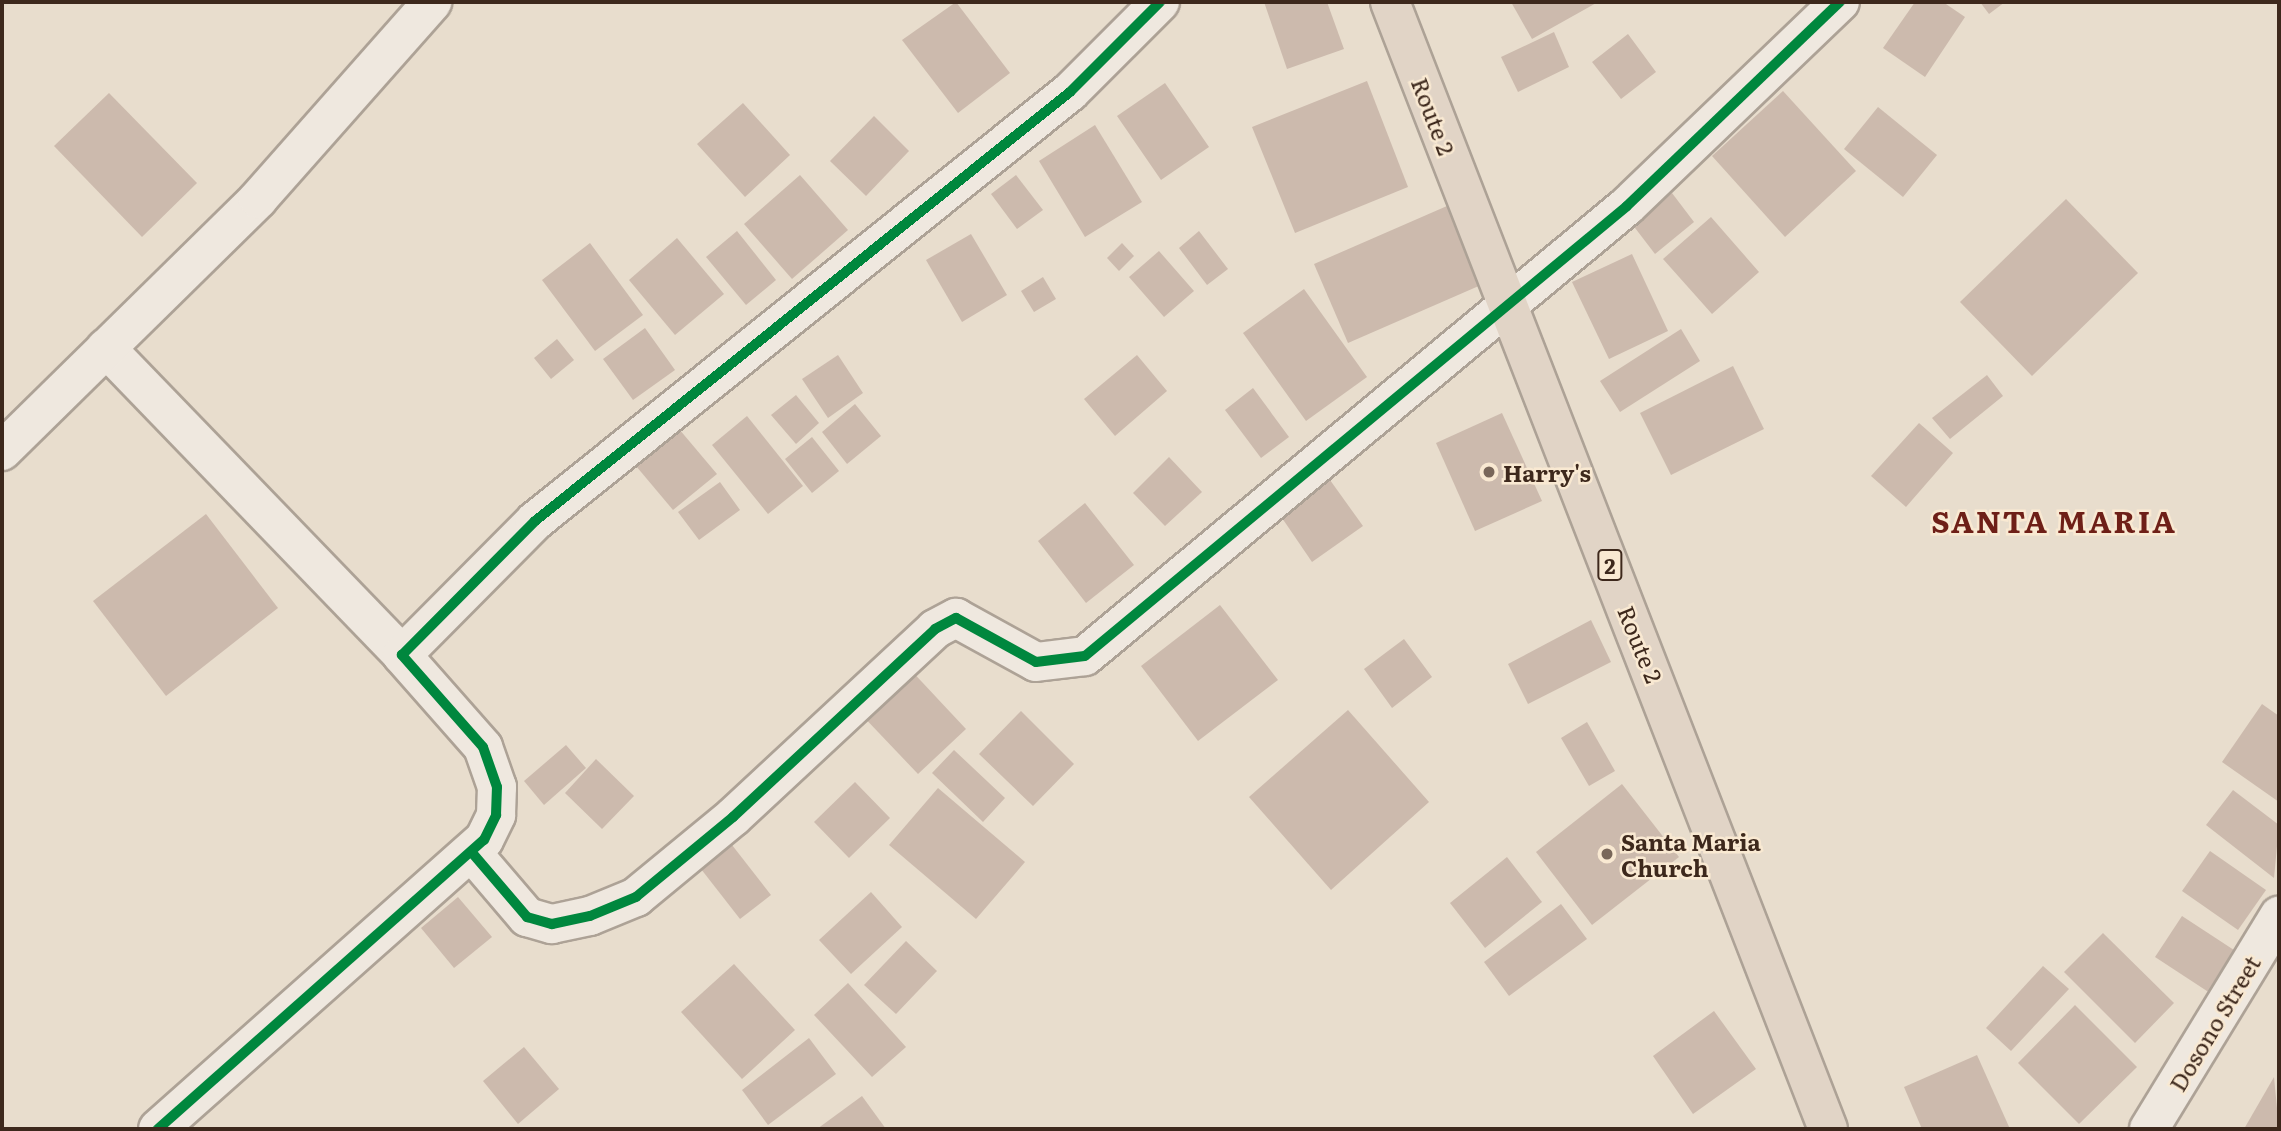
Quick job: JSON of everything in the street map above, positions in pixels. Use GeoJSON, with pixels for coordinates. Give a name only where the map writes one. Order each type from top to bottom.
{"type":"FeatureCollection","features":[{"type":"Feature","properties":{"kind":"highway","name":"Route 2"},"geometry":{"type":"LineString","coordinates":[[1390,2],[1828,1129]]}},
{"type":"Feature","properties":{"kind":"street"},"geometry":{"type":"LineString","coordinates":[[2,451],[258,199],[432,2]]}},
{"type":"Feature","properties":{"kind":"street"},"geometry":{"type":"LineString","coordinates":[[402,654],[535,521],[1070,92],[1160,2]]}},
{"type":"Feature","properties":{"kind":"street"},"geometry":{"type":"LineString","coordinates":[[474,855],[527,917],[552,924],[636,897],[733,817],[934,629],[956,618],[1036,662],[1085,656],[1508,309],[1735,107],[1840,2]]}},
{"type":"Feature","properties":{"kind":"street"},"geometry":{"type":"LineString","coordinates":[[106,348],[402,654],[483,747],[497,787],[496,815],[474,855],[158,1129]]}},
{"type":"Feature","properties":{"kind":"street","name":"Dosono Street"},"geometry":{"type":"LineString","coordinates":[[2149,1129],[2279,916]]}},
{"type":"Feature","properties":{"kind":"building"},"geometry":{"type":"Polygon","coordinates":[[[956,2],[1010,73],[958,113],[902,40],[956,2]]]}},
{"type":"Feature","properties":{"kind":"building"},"geometry":{"type":"Polygon","coordinates":[[[1264,2],[1327,2],[1344,49],[1287,69],[1264,2]]]}},
{"type":"Feature","properties":{"kind":"building"},"geometry":{"type":"Polygon","coordinates":[[[1511,2],[1598,2],[1532,39],[1511,2]]]}},
{"type":"Feature","properties":{"kind":"building"},"geometry":{"type":"Polygon","coordinates":[[[1915,2],[1943,2],[1965,17],[1925,77],[1883,48],[1915,2]]]}},
{"type":"Feature","properties":{"kind":"building"},"geometry":{"type":"Polygon","coordinates":[[[1980,2],[2005,2],[1989,14],[1980,2]]]}},
{"type":"Feature","properties":{"kind":"building"},"geometry":{"type":"Polygon","coordinates":[[[1554,32],[1569,67],[1518,92],[1501,57],[1554,32]]]}},
{"type":"Feature","properties":{"kind":"building"},"geometry":{"type":"Polygon","coordinates":[[[1628,34],[1656,72],[1621,99],[1592,62],[1628,34]]]}},
{"type":"Feature","properties":{"kind":"building"},"geometry":{"type":"Polygon","coordinates":[[[1367,81],[1408,187],[1295,233],[1252,127],[1367,81]]]}},
{"type":"Feature","properties":{"kind":"building"},"geometry":{"type":"Polygon","coordinates":[[[1165,83],[1209,147],[1161,180],[1117,116],[1165,83]]]}},
{"type":"Feature","properties":{"kind":"building"},"geometry":{"type":"Polygon","coordinates":[[[1783,91],[1856,171],[1785,237],[1712,156],[1783,91]]]}},
{"type":"Feature","properties":{"kind":"building"},"geometry":{"type":"Polygon","coordinates":[[[109,93],[197,183],[142,237],[54,146],[109,93]]]}},
{"type":"Feature","properties":{"kind":"building"},"geometry":{"type":"Polygon","coordinates":[[[743,103],[790,155],[745,197],[697,144],[743,103]]]}},
{"type":"Feature","properties":{"kind":"building"},"geometry":{"type":"Polygon","coordinates":[[[1878,107],[1937,155],[1903,197],[1844,149],[1878,107]]]}},
{"type":"Feature","properties":{"kind":"building"},"geometry":{"type":"Polygon","coordinates":[[[874,116],[909,151],[866,196],[830,161],[874,116]]]}},
{"type":"Feature","properties":{"kind":"building"},"geometry":{"type":"Polygon","coordinates":[[[1095,125],[1142,202],[1085,237],[1039,161],[1095,125]]]}},
{"type":"Feature","properties":{"kind":"building"},"geometry":{"type":"Polygon","coordinates":[[[800,175],[848,230],[792,279],[744,224],[800,175]]]}},
{"type":"Feature","properties":{"kind":"building"},"geometry":{"type":"Polygon","coordinates":[[[1016,175],[1043,210],[1017,229],[991,194],[1016,175]]]}},
{"type":"Feature","properties":{"kind":"building"},"geometry":{"type":"Polygon","coordinates":[[[1672,193],[1694,222],[1655,254],[1632,224],[1672,193]]]}},
{"type":"Feature","properties":{"kind":"building"},"geometry":{"type":"Polygon","coordinates":[[[2066,199],[2138,273],[2032,376],[1960,302],[2066,199]]]}},
{"type":"Feature","properties":{"kind":"building"},"geometry":{"type":"Polygon","coordinates":[[[1447,206],[1481,285],[1348,343],[1314,264],[1447,206]]]}},
{"type":"Feature","properties":{"kind":"building"},"geometry":{"type":"Polygon","coordinates":[[[1711,217],[1759,272],[1712,314],[1663,259],[1711,217]]]}},
{"type":"Feature","properties":{"kind":"building"},"geometry":{"type":"Polygon","coordinates":[[[737,231],[776,280],[746,305],[706,257],[737,231]]]}},
{"type":"Feature","properties":{"kind":"building"},"geometry":{"type":"Polygon","coordinates":[[[1199,231],[1228,269],[1207,285],[1179,248],[1199,231]]]}},
{"type":"Feature","properties":{"kind":"building"},"geometry":{"type":"Polygon","coordinates":[[[971,234],[1007,295],[962,322],[926,260],[971,234]]]}},
{"type":"Feature","properties":{"kind":"building"},"geometry":{"type":"Polygon","coordinates":[[[677,238],[724,294],[675,335],[629,280],[677,238]]]}},
{"type":"Feature","properties":{"kind":"building"},"geometry":{"type":"Polygon","coordinates":[[[590,243],[643,315],[595,351],[542,280],[590,243]]]}},
{"type":"Feature","properties":{"kind":"building"},"geometry":{"type":"Polygon","coordinates":[[[1122,243],[1134,256],[1119,271],[1107,258],[1122,243]]]}},
{"type":"Feature","properties":{"kind":"building"},"geometry":{"type":"Polygon","coordinates":[[[1159,251],[1194,291],[1164,317],[1129,277],[1159,251]]]}},
{"type":"Feature","properties":{"kind":"building"},"geometry":{"type":"Polygon","coordinates":[[[1632,254],[1668,331],[1609,359],[1572,282],[1632,254]]]}},
{"type":"Feature","properties":{"kind":"building"},"geometry":{"type":"Polygon","coordinates":[[[1043,277],[1056,299],[1034,312],[1021,291],[1043,277]]]}},
{"type":"Feature","properties":{"kind":"building"},"geometry":{"type":"Polygon","coordinates":[[[1304,289],[1367,377],[1306,421],[1243,333],[1304,289]]]}},
{"type":"Feature","properties":{"kind":"building"},"geometry":{"type":"Polygon","coordinates":[[[645,328],[675,370],[633,400],[603,359],[645,328]]]}},
{"type":"Feature","properties":{"kind":"building"},"geometry":{"type":"Polygon","coordinates":[[[1681,329],[1700,361],[1620,412],[1600,381],[1681,329]]]}},
{"type":"Feature","properties":{"kind":"building"},"geometry":{"type":"Polygon","coordinates":[[[557,339],[574,360],[551,379],[534,358],[557,339]]]}},
{"type":"Feature","properties":{"kind":"building"},"geometry":{"type":"Polygon","coordinates":[[[838,355],[863,393],[828,418],[802,379],[838,355]]]}},
{"type":"Feature","properties":{"kind":"building"},"geometry":{"type":"Polygon","coordinates":[[[1137,355],[1167,391],[1115,436],[1084,399],[1137,355]]]}},
{"type":"Feature","properties":{"kind":"building"},"geometry":{"type":"Polygon","coordinates":[[[1733,366],[1764,429],[1671,475],[1640,413],[1733,366]]]}},
{"type":"Feature","properties":{"kind":"building"},"geometry":{"type":"Polygon","coordinates":[[[1987,375],[2003,396],[1950,439],[1932,418],[1987,375]]]}},
{"type":"Feature","properties":{"kind":"building"},"geometry":{"type":"Polygon","coordinates":[[[1253,388],[1289,437],[1261,458],[1225,410],[1253,388]]]}},
{"type":"Feature","properties":{"kind":"building"},"geometry":{"type":"Polygon","coordinates":[[[796,395],[819,423],[796,444],[771,415],[796,395]]]}},
{"type":"Feature","properties":{"kind":"building"},"geometry":{"type":"Polygon","coordinates":[[[855,404],[881,436],[847,464],[822,432],[855,404]]]}},
{"type":"Feature","properties":{"kind":"building","name":"Harry's"},"geometry":{"type":"Polygon","coordinates":[[[1502,413],[1542,501],[1475,531],[1436,443],[1502,413]]]}},
{"type":"Feature","properties":{"kind":"building"},"geometry":{"type":"Polygon","coordinates":[[[747,416],[803,486],[768,514],[712,445],[747,416]]]}},
{"type":"Feature","properties":{"kind":"building"},"geometry":{"type":"Polygon","coordinates":[[[1919,423],[1953,453],[1906,507],[1871,476],[1919,423]]]}},
{"type":"Feature","properties":{"kind":"building"},"geometry":{"type":"Polygon","coordinates":[[[679,429],[717,474],[673,510],[636,466],[679,429]]]}},
{"type":"Feature","properties":{"kind":"building"},"geometry":{"type":"Polygon","coordinates":[[[812,437],[839,471],[812,493],[785,459],[812,437]]]}},
{"type":"Feature","properties":{"kind":"building"},"geometry":{"type":"Polygon","coordinates":[[[1169,457],[1202,492],[1165,526],[1133,493],[1169,457]]]}},
{"type":"Feature","properties":{"kind":"building"},"geometry":{"type":"Polygon","coordinates":[[[1330,480],[1363,526],[1312,562],[1280,515],[1330,480]]]}},
{"type":"Feature","properties":{"kind":"building"},"geometry":{"type":"Polygon","coordinates":[[[720,482],[740,510],[699,540],[678,512],[720,482]]]}},
{"type":"Feature","properties":{"kind":"building"},"geometry":{"type":"Polygon","coordinates":[[[1085,503],[1134,565],[1086,603],[1038,541],[1085,503]]]}},
{"type":"Feature","properties":{"kind":"building"},"geometry":{"type":"Polygon","coordinates":[[[206,514],[278,608],[166,696],[93,601],[206,514]]]}},
{"type":"Feature","properties":{"kind":"building"},"geometry":{"type":"Polygon","coordinates":[[[1220,605],[1278,680],[1198,741],[1141,666],[1220,605]]]}},
{"type":"Feature","properties":{"kind":"building"},"geometry":{"type":"Polygon","coordinates":[[[1591,620],[1611,662],[1528,704],[1508,664],[1591,620]]]}},
{"type":"Feature","properties":{"kind":"building"},"geometry":{"type":"Polygon","coordinates":[[[1404,639],[1432,677],[1392,708],[1364,669],[1404,639]]]}},
{"type":"Feature","properties":{"kind":"building"},"geometry":{"type":"Polygon","coordinates":[[[907,666],[966,729],[918,774],[859,712],[907,666]]]}},
{"type":"Feature","properties":{"kind":"building"},"geometry":{"type":"Polygon","coordinates":[[[2262,704],[2279,716],[2279,802],[2222,762],[2262,704]]]}},
{"type":"Feature","properties":{"kind":"building"},"geometry":{"type":"Polygon","coordinates":[[[1348,710],[1429,802],[1331,890],[1249,797],[1348,710]]]}},
{"type":"Feature","properties":{"kind":"building"},"geometry":{"type":"Polygon","coordinates":[[[1021,711],[1074,764],[1033,806],[979,754],[1021,711]]]}},
{"type":"Feature","properties":{"kind":"building"},"geometry":{"type":"Polygon","coordinates":[[[1587,722],[1615,771],[1589,786],[1561,738],[1587,722]]]}},
{"type":"Feature","properties":{"kind":"building"},"geometry":{"type":"Polygon","coordinates":[[[566,745],[586,768],[544,805],[524,781],[566,745]]]}},
{"type":"Feature","properties":{"kind":"building"},"geometry":{"type":"Polygon","coordinates":[[[954,750],[1005,798],[983,822],[932,773],[954,750]]]}},
{"type":"Feature","properties":{"kind":"building"},"geometry":{"type":"Polygon","coordinates":[[[596,759],[634,796],[602,829],[565,793],[596,759]]]}},
{"type":"Feature","properties":{"kind":"building"},"geometry":{"type":"Polygon","coordinates":[[[855,782],[890,818],[849,858],[814,822],[855,782]]]}},
{"type":"Feature","properties":{"kind":"building","name":"Santa Maria Church"},"geometry":{"type":"Polygon","coordinates":[[[1622,784],[1679,857],[1592,925],[1536,852],[1622,784]]]}},
{"type":"Feature","properties":{"kind":"building"},"geometry":{"type":"Polygon","coordinates":[[[938,788],[1025,862],[976,919],[889,845],[938,788]]]}},
{"type":"Feature","properties":{"kind":"building"},"geometry":{"type":"Polygon","coordinates":[[[2233,790],[2279,825],[2274,878],[2206,825],[2233,790]]]}},
{"type":"Feature","properties":{"kind":"building"},"geometry":{"type":"Polygon","coordinates":[[[725,836],[771,895],[740,919],[694,860],[725,836]]]}},
{"type":"Feature","properties":{"kind":"building"},"geometry":{"type":"Polygon","coordinates":[[[2210,851],[2266,890],[2238,930],[2182,891],[2210,851]]]}},
{"type":"Feature","properties":{"kind":"building"},"geometry":{"type":"Polygon","coordinates":[[[1507,857],[1542,902],[1485,948],[1450,903],[1507,857]]]}},
{"type":"Feature","properties":{"kind":"building"},"geometry":{"type":"Polygon","coordinates":[[[871,892],[902,927],[851,974],[819,940],[871,892]]]}},
{"type":"Feature","properties":{"kind":"building"},"geometry":{"type":"Polygon","coordinates":[[[458,897],[492,937],[454,968],[421,928],[458,897]]]}},
{"type":"Feature","properties":{"kind":"building"},"geometry":{"type":"Polygon","coordinates":[[[1561,904],[1587,939],[1509,996],[1484,962],[1561,904]]]}},
{"type":"Feature","properties":{"kind":"building"},"geometry":{"type":"Polygon","coordinates":[[[2182,916],[2237,952],[2210,993],[2155,957],[2182,916]]]}},
{"type":"Feature","properties":{"kind":"building"},"geometry":{"type":"Polygon","coordinates":[[[2103,933],[2174,1003],[2135,1043],[2064,972],[2103,933]]]}},
{"type":"Feature","properties":{"kind":"building"},"geometry":{"type":"Polygon","coordinates":[[[906,941],[937,971],[896,1014],[864,985],[906,941]]]}},
{"type":"Feature","properties":{"kind":"building"},"geometry":{"type":"Polygon","coordinates":[[[734,964],[795,1030],[742,1079],[681,1012],[734,964]]]}},
{"type":"Feature","properties":{"kind":"building"},"geometry":{"type":"Polygon","coordinates":[[[2043,966],[2069,989],[2011,1051],[1986,1028],[2043,966]]]}},
{"type":"Feature","properties":{"kind":"building"},"geometry":{"type":"Polygon","coordinates":[[[848,983],[906,1047],[872,1077],[814,1015],[848,983]]]}},
{"type":"Feature","properties":{"kind":"building"},"geometry":{"type":"Polygon","coordinates":[[[2075,1005],[2137,1067],[2079,1124],[2018,1063],[2075,1005]]]}},
{"type":"Feature","properties":{"kind":"building"},"geometry":{"type":"Polygon","coordinates":[[[1714,1011],[1756,1069],[1693,1114],[1653,1056],[1714,1011]]]}},
{"type":"Feature","properties":{"kind":"building"},"geometry":{"type":"Polygon","coordinates":[[[809,1038],[836,1074],[768,1125],[742,1090],[809,1038]]]}},
{"type":"Feature","properties":{"kind":"building"},"geometry":{"type":"Polygon","coordinates":[[[524,1047],[559,1089],[518,1124],[483,1081],[524,1047]]]}},
{"type":"Feature","properties":{"kind":"building"},"geometry":{"type":"Polygon","coordinates":[[[1977,1055],[2010,1129],[1922,1129],[1904,1087],[1977,1055]]]}},
{"type":"Feature","properties":{"kind":"building"},"geometry":{"type":"Polygon","coordinates":[[[2274,1077],[2279,1129],[2244,1129],[2274,1077]]]}},
{"type":"Feature","properties":{"kind":"building"},"geometry":{"type":"Polygon","coordinates":[[[862,1096],[886,1129],[817,1129],[862,1096]]]}},
{"type":"Feature","properties":{"kind":"cycle path"},"geometry":{"type":"LineString","coordinates":[[158,1129],[484,840],[496,815],[497,787],[483,747],[402,655],[535,521],[1070,92],[1160,2]]}},
{"type":"Feature","properties":{"kind":"cycle path"},"geometry":{"type":"LineString","coordinates":[[474,855],[527,917],[552,924],[590,916],[636,897],[733,817],[935,629],[956,618],[1036,662],[1085,656],[1627,206],[1840,2]]}},
{"type":"Feature","properties":{"kind":"place","name":"Harry's"},"geometry":{"type":"Point","coordinates":[1489,472]}},
{"type":"Feature","properties":{"kind":"place","name":"Santa Maria Church"},"geometry":{"type":"Point","coordinates":[1607,854]}},
{"type":"Feature","properties":{"kind":"district","name":"SANTA MARIA"},"geometry":{"type":"Point","coordinates":[2054,520]}}]}
